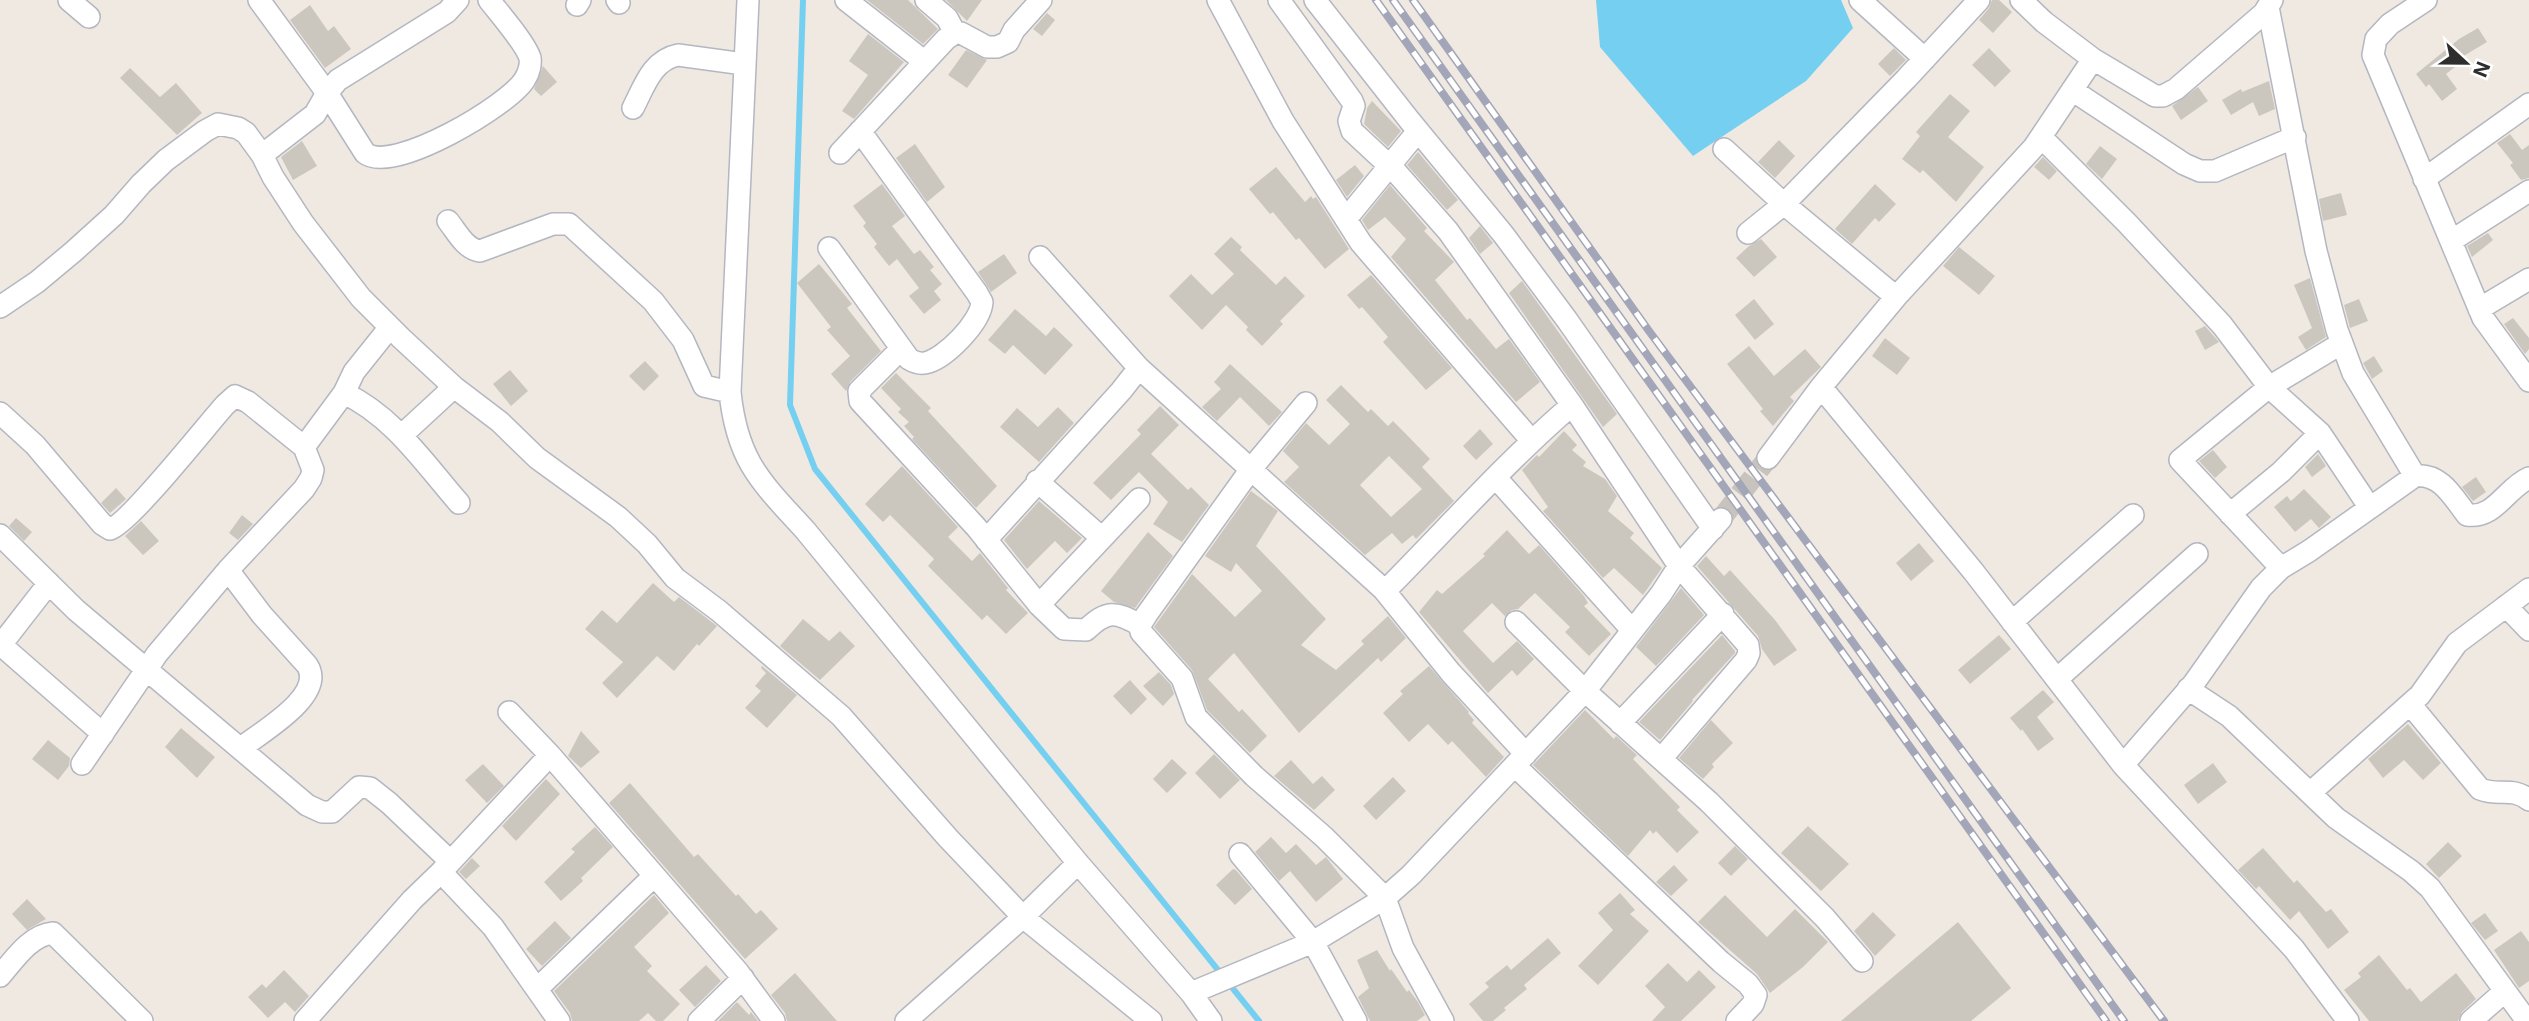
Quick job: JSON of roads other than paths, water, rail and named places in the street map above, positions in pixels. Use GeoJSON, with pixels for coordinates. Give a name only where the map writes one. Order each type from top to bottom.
{"type":"FeatureCollection","features":[{"type":"Feature","properties":{"kind":"street"},"geometry":{"type":"LineString","coordinates":[[69,0],[89,17]]}},
{"type":"Feature","properties":{"kind":"street"},"geometry":{"type":"LineString","coordinates":[[260,0],[371,158],[423,148],[502,99],[525,80],[530,58],[489,0]]}},
{"type":"Feature","properties":{"kind":"street"},"geometry":{"type":"LineString","coordinates":[[262,155],[315,114],[338,80],[437,19],[458,0]]}},
{"type":"Feature","properties":{"kind":"street"},"geometry":{"type":"LineString","coordinates":[[748,0],[730,392],[733,421],[746,456],[762,484],[814,541],[1078,863],[1212,1021]]}},
{"type":"Feature","properties":{"kind":"street"},"geometry":{"type":"LineString","coordinates":[[846,0],[925,62]]}},
{"type":"Feature","properties":{"kind":"street"},"geometry":{"type":"LineString","coordinates":[[926,0],[947,18],[955,33]]}},
{"type":"Feature","properties":{"kind":"street"},"geometry":{"type":"LineString","coordinates":[[840,153],[955,33],[961,33],[987,47],[997,47],[1008,41],[1014,30],[1041,0]]}},
{"type":"Feature","properties":{"kind":"street"},"geometry":{"type":"LineString","coordinates":[[1218,0],[1283,121],[1361,243],[1531,440]]}},
{"type":"Feature","properties":{"kind":"street"},"geometry":{"type":"LineString","coordinates":[[1279,0],[1352,101],[1354,106],[1349,121],[1352,131],[1390,165],[1448,231],[1572,405],[1679,566],[1748,645],[1746,660],[1661,759]]}},
{"type":"Feature","properties":{"kind":"street"},"geometry":{"type":"LineString","coordinates":[[1191,993],[1313,942],[1385,898],[1411,875],[1585,691],[1679,566],[1717,524],[1503,234],[1315,0]]}},
{"type":"Feature","properties":{"kind":"street"},"geometry":{"type":"LineString","coordinates":[[1860,0],[1925,59]]}},
{"type":"Feature","properties":{"kind":"street"},"geometry":{"type":"LineString","coordinates":[[1748,233],[1784,204],[1979,0]]}},
{"type":"Feature","properties":{"kind":"street"},"geometry":{"type":"LineString","coordinates":[[2021,0],[2044,22],[2093,59],[2149,93],[2163,96],[2176,89],[2264,13],[2270,3]]}},
{"type":"Feature","properties":{"kind":"street"},"geometry":{"type":"LineString","coordinates":[[2426,0],[2376,39],[2373,55],[2483,318],[2529,381]]}},
{"type":"Feature","properties":{"kind":"street"},"geometry":{"type":"LineString","coordinates":[[2270,3],[2316,251],[2343,343],[2353,373],[2415,476]]}},
{"type":"Feature","properties":{"kind":"street"},"geometry":{"type":"LineString","coordinates":[[633,108],[653,69],[667,57],[678,55],[744,64]]}},
{"type":"Feature","properties":{"kind":"street"},"geometry":{"type":"LineString","coordinates":[[1768,458],[1821,387],[1896,296],[2041,137],[2093,59]]}},
{"type":"Feature","properties":{"kind":"street"},"geometry":{"type":"LineString","coordinates":[[2073,90],[2200,172],[2215,171],[2295,137]]}},
{"type":"Feature","properties":{"kind":"street"},"geometry":{"type":"LineString","coordinates":[[2424,178],[2529,104]]}},
{"type":"Feature","properties":{"kind":"street"},"geometry":{"type":"LineString","coordinates":[[0,307],[37,282],[114,215],[166,160],[218,124],[239,128],[262,155],[272,177],[303,223],[361,298],[390,327],[454,387],[500,422],[537,458],[618,517],[647,544],[675,578],[719,611],[841,716],[948,838],[1023,917],[1151,1021]]}},
{"type":"Feature","properties":{"kind":"street"},"geometry":{"type":"LineString","coordinates":[[829,248],[909,359],[927,363],[957,343],[978,317],[982,302],[860,131]]}},
{"type":"Feature","properties":{"kind":"street"},"geometry":{"type":"LineString","coordinates":[[1346,219],[1418,131]]}},
{"type":"Feature","properties":{"kind":"street"},"geometry":{"type":"LineString","coordinates":[[2041,137],[2127,223],[2213,316],[2269,387],[2320,433],[2370,508]]}},
{"type":"Feature","properties":{"kind":"street"},"geometry":{"type":"LineString","coordinates":[[1724,149],[1784,204],[1896,296]]}},
{"type":"Feature","properties":{"kind":"street"},"geometry":{"type":"LineString","coordinates":[[2451,242],[2529,191]]}},
{"type":"Feature","properties":{"kind":"street"},"geometry":{"type":"LineString","coordinates":[[447,220],[466,245],[472,250],[480,251],[553,223],[569,224],[653,302],[683,340],[704,386],[730,392]]}},
{"type":"Feature","properties":{"kind":"street"},"geometry":{"type":"LineString","coordinates":[[1040,257],[1139,368],[1383,589],[1521,760],[1721,961],[1748,984],[1756,995],[1753,1004],[1737,1021]]}},
{"type":"Feature","properties":{"kind":"street"},"geometry":{"type":"LineString","coordinates":[[2479,309],[2529,279]]}},
{"type":"Feature","properties":{"kind":"street"},"geometry":{"type":"LineString","coordinates":[[304,447],[344,393],[354,372],[390,327]]}},
{"type":"Feature","properties":{"kind":"street"},"geometry":{"type":"LineString","coordinates":[[2281,569],[2180,460],[2269,387],[2343,343]]}},
{"type":"Feature","properties":{"kind":"street"},"geometry":{"type":"LineString","coordinates":[[901,349],[859,391],[860,401],[986,540],[1039,605],[1064,629],[1086,630],[1097,619],[1111,614],[1122,615],[1140,625],[1145,637],[1182,678],[1196,717],[1254,776],[1324,837],[1385,898],[1403,948],[1443,1021]]}},
{"type":"Feature","properties":{"kind":"street"},"geometry":{"type":"LineString","coordinates":[[986,540],[1122,391],[1139,368]]}},
{"type":"Feature","properties":{"kind":"street"},"geometry":{"type":"LineString","coordinates":[[402,435],[454,387]]}},
{"type":"Feature","properties":{"kind":"street"},"geometry":{"type":"LineString","coordinates":[[1821,387],[2012,622],[2123,765],[2294,948],[2348,1021]]}},
{"type":"Feature","properties":{"kind":"street"},"geometry":{"type":"LineString","coordinates":[[344,393],[363,402],[402,435],[459,503]]}},
{"type":"Feature","properties":{"kind":"street"},"geometry":{"type":"LineString","coordinates":[[0,413],[35,445],[102,524],[110,528],[116,527],[135,508],[235,397],[248,402],[304,447],[312,462],[312,478],[228,570],[147,669],[82,764]]}},
{"type":"Feature","properties":{"kind":"street"},"geometry":{"type":"LineString","coordinates":[[1140,625],[1251,469],[1306,403]]}},
{"type":"Feature","properties":{"kind":"street"},"geometry":{"type":"LineString","coordinates":[[1383,589],[1391,585],[1531,440],[1572,405]]}},
{"type":"Feature","properties":{"kind":"street"},"geometry":{"type":"LineString","coordinates":[[2230,514],[2281,472],[2320,433]]}},
{"type":"Feature","properties":{"kind":"street"},"geometry":{"type":"LineString","coordinates":[[2123,765],[2188,689],[2261,588],[2281,569],[2415,476],[2436,478],[2467,515],[2476,517],[2486,514],[2512,488],[2529,478]]}},
{"type":"Feature","properties":{"kind":"street"},"geometry":{"type":"LineString","coordinates":[[1496,478],[1632,630]]}},
{"type":"Feature","properties":{"kind":"street"},"geometry":{"type":"LineString","coordinates":[[1038,481],[1102,538]]}},
{"type":"Feature","properties":{"kind":"street"},"geometry":{"type":"LineString","coordinates":[[1039,605],[1139,499]]}},
{"type":"Feature","properties":{"kind":"street"},"geometry":{"type":"LineString","coordinates":[[2012,622],[2133,515]]}},
{"type":"Feature","properties":{"kind":"street"},"geometry":{"type":"LineString","coordinates":[[0,535],[76,610],[307,805],[322,812],[332,811],[359,787],[370,788],[389,803],[446,866],[559,1021]]}},
{"type":"Feature","properties":{"kind":"street"},"geometry":{"type":"LineString","coordinates":[[2057,679],[2197,554]]}},
{"type":"Feature","properties":{"kind":"street"},"geometry":{"type":"LineString","coordinates":[[228,570],[262,615],[307,665],[312,679],[307,693],[295,706],[241,748]]}},
{"type":"Feature","properties":{"kind":"street"},"geometry":{"type":"LineString","coordinates":[[49,583],[0,646],[103,734]]}},
{"type":"Feature","properties":{"kind":"street"},"geometry":{"type":"LineString","coordinates":[[2311,793],[2420,695],[2457,643],[2529,589]]}},
{"type":"Feature","properties":{"kind":"street"},"geometry":{"type":"LineString","coordinates":[[2506,606],[2529,631]]}},
{"type":"Feature","properties":{"kind":"street"},"geometry":{"type":"LineString","coordinates":[[1620,723],[1723,614]]}},
{"type":"Feature","properties":{"kind":"street"},"geometry":{"type":"LineString","coordinates":[[1516,622],[1585,691],[1709,802],[1825,918],[1862,961]]}},
{"type":"Feature","properties":{"kind":"street"},"geometry":{"type":"LineString","coordinates":[[2188,689],[2229,716],[2336,818],[2412,871],[2430,888],[2526,1021]]}},
{"type":"Feature","properties":{"kind":"street"},"geometry":{"type":"LineString","coordinates":[[2410,704],[2480,789],[2492,794],[2514,791],[2528,798]]}},
{"type":"Feature","properties":{"kind":"street"},"geometry":{"type":"LineString","coordinates":[[509,712],[550,755],[743,978],[774,1021]]}},
{"type":"Feature","properties":{"kind":"street"},"geometry":{"type":"LineString","coordinates":[[305,1021],[412,900],[550,755]]}},
{"type":"Feature","properties":{"kind":"street"},"geometry":{"type":"LineString","coordinates":[[1240,854],[1313,942],[1356,1021]]}},
{"type":"Feature","properties":{"kind":"street"},"geometry":{"type":"LineString","coordinates":[[906,1021],[1023,917],[1078,863]]}},
{"type":"Feature","properties":{"kind":"street"},"geometry":{"type":"LineString","coordinates":[[537,989],[653,876]]}},
{"type":"Feature","properties":{"kind":"street"},"geometry":{"type":"LineString","coordinates":[[0,976],[24,947],[45,934],[53,933],[128,1016]]}},
{"type":"Feature","properties":{"kind":"street"},"geometry":{"type":"LineString","coordinates":[[699,1021],[743,978]]}},
{"type":"Feature","properties":{"kind":"street"},"geometry":{"type":"LineString","coordinates":[[2471,1021],[2504,992]]}},
{"type":"Feature","properties":{"kind":"water"},"geometry":{"type":"Polygon","coordinates":[[[1596,0],[1841,0],[1853,28],[1806,81],[1693,156],[1600,47],[1596,0]]]}},
{"type":"Feature","properties":{"kind":"waterway"},"geometry":{"type":"LineString","coordinates":[[803,0],[790,405],[815,469],[1259,1021]]}},
{"type":"Feature","properties":{"kind":"tunnel"},"geometry":{"type":"LineString","coordinates":[[1721,519],[1768,458]]}},
{"type":"Feature","properties":{"kind":"railway"},"geometry":{"type":"LineString","coordinates":[[1376,0],[2106,1021]]}},
{"type":"Feature","properties":{"kind":"railway"},"geometry":{"type":"LineString","coordinates":[[1393,0],[2124,1021]]}},
{"type":"Feature","properties":{"kind":"railway"},"geometry":{"type":"LineString","coordinates":[[1413,0],[1649,331],[2164,1021]]}}]}
